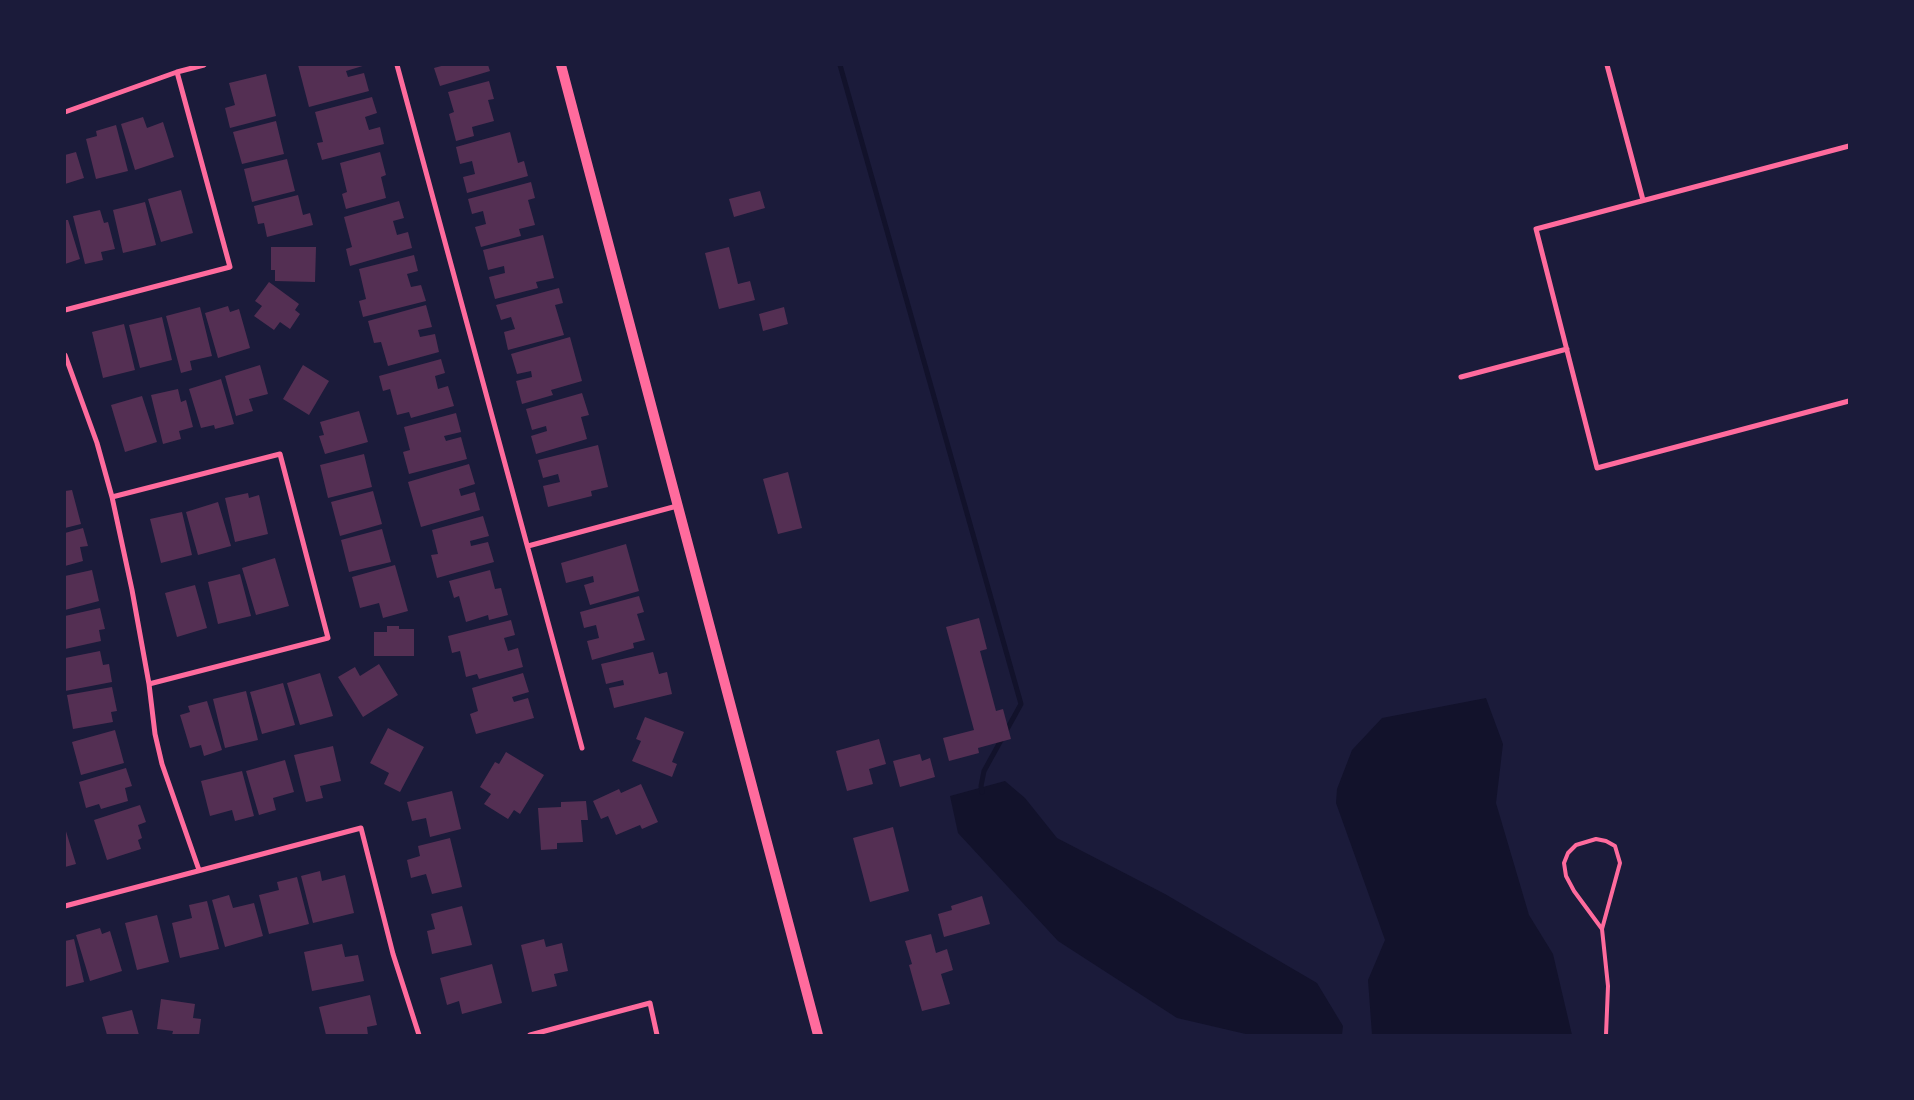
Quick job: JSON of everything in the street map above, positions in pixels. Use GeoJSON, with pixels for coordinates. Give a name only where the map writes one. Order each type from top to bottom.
{"type":"FeatureCollection","features":[{"type":"Feature","properties":{"kind":"main road"},"geometry":{"type":"LineString","coordinates":[[561,65],[818,1035]]}},
{"type":"Feature","properties":{"kind":"street"},"geometry":{"type":"LineString","coordinates":[[65,112],[177,72],[204,65]]}},
{"type":"Feature","properties":{"kind":"street"},"geometry":{"type":"LineString","coordinates":[[397,65],[582,748]]}},
{"type":"Feature","properties":{"kind":"street"},"geometry":{"type":"LineString","coordinates":[[1608,65],[1643,200]]}},
{"type":"Feature","properties":{"kind":"street"},"geometry":{"type":"LineString","coordinates":[[65,310],[230,267],[177,72]]}},
{"type":"Feature","properties":{"kind":"street"},"geometry":{"type":"LineString","coordinates":[[1849,146],[1536,229],[1597,468],[1849,401]]}},
{"type":"Feature","properties":{"kind":"street"},"geometry":{"type":"LineString","coordinates":[[1461,377],[1567,350]]}},
{"type":"Feature","properties":{"kind":"street"},"geometry":{"type":"LineString","coordinates":[[65,355],[97,443],[112,497],[149,684],[155,734],[162,764],[199,870]]}},
{"type":"Feature","properties":{"kind":"street"},"geometry":{"type":"LineString","coordinates":[[112,497],[280,454],[328,638],[149,684]]}},
{"type":"Feature","properties":{"kind":"street"},"geometry":{"type":"LineString","coordinates":[[528,546],[679,506]]}},
{"type":"Feature","properties":{"kind":"street"},"geometry":{"type":"LineString","coordinates":[[65,906],[361,828],[393,954],[420,1035]]}},
{"type":"Feature","properties":{"kind":"street"},"geometry":{"type":"LineString","coordinates":[[530,1035],[650,1003],[656,1035]]}},
{"type":"Feature","properties":{"kind":"lane"},"geometry":{"type":"LineString","coordinates":[[1602,929],[1574,891],[1566,876],[1564,863],[1568,853],[1576,845],[1596,839],[1606,841],[1615,846],[1620,862],[1602,929],[1608,986],[1606,1035]]}},
{"type":"Feature","properties":{"kind":"shaded area"},"geometry":{"type":"Polygon","coordinates":[[[1486,698],[1503,744],[1496,803],[1529,915],[1553,954],[1572,1035],[1372,1035],[1368,980],[1385,940],[1336,803],[1337,789],[1352,750],[1382,718],[1486,698]]]}},
{"type":"Feature","properties":{"kind":"shaded area"},"geometry":{"type":"Polygon","coordinates":[[[1005,781],[1025,798],[1057,838],[1165,894],[1317,983],[1343,1026],[1342,1035],[1250,1035],[1177,1018],[1058,941],[958,833],[950,796],[1005,781]]]}},
{"type":"Feature","properties":{"kind":"building"},"geometry":{"type":"Polygon","coordinates":[[[298,65],[366,65],[346,71],[348,77],[364,73],[369,91],[309,107],[298,65]]]}},
{"type":"Feature","properties":{"kind":"building"},"geometry":{"type":"Polygon","coordinates":[[[445,65],[488,65],[490,71],[440,86],[434,68],[445,65]]]}},
{"type":"Feature","properties":{"kind":"building"},"geometry":{"type":"Polygon","coordinates":[[[266,74],[276,116],[230,128],[225,108],[235,105],[229,83],[266,74]]]}},
{"type":"Feature","properties":{"kind":"building"},"geometry":{"type":"Polygon","coordinates":[[[489,81],[494,99],[488,100],[494,121],[472,127],[474,136],[456,141],[449,114],[454,112],[448,92],[489,81]]]}},
{"type":"Feature","properties":{"kind":"building"},"geometry":{"type":"Polygon","coordinates":[[[372,97],[377,113],[365,117],[369,130],[380,127],[384,144],[322,160],[317,143],[323,142],[315,112],[372,97]]]}},
{"type":"Feature","properties":{"kind":"building"},"geometry":{"type":"Polygon","coordinates":[[[143,117],[147,128],[163,122],[174,157],[135,170],[121,124],[143,117]]]}},
{"type":"Feature","properties":{"kind":"building"},"geometry":{"type":"Polygon","coordinates":[[[276,121],[284,154],[242,164],[233,132],[276,121]]]}},
{"type":"Feature","properties":{"kind":"building"},"geometry":{"type":"Polygon","coordinates":[[[116,125],[128,171],[96,179],[86,139],[97,136],[96,131],[116,125]]]}},
{"type":"Feature","properties":{"kind":"building"},"geometry":{"type":"Polygon","coordinates":[[[510,132],[518,163],[524,161],[528,176],[467,193],[463,177],[475,174],[472,161],[460,164],[456,147],[510,132]]]}},
{"type":"Feature","properties":{"kind":"building"},"geometry":{"type":"Polygon","coordinates":[[[76,152],[84,178],[65,184],[65,155],[76,152]]]}},
{"type":"Feature","properties":{"kind":"building"},"geometry":{"type":"Polygon","coordinates":[[[380,152],[386,175],[381,177],[386,198],[346,209],[342,194],[347,192],[340,163],[380,152]]]}},
{"type":"Feature","properties":{"kind":"building"},"geometry":{"type":"Polygon","coordinates":[[[287,159],[295,191],[252,202],[244,169],[287,159]]]}},
{"type":"Feature","properties":{"kind":"building"},"geometry":{"type":"Polygon","coordinates":[[[531,182],[535,198],[528,200],[535,225],[519,229],[521,236],[481,247],[475,227],[486,224],[483,211],[472,214],[468,199],[531,182]]]}},
{"type":"Feature","properties":{"kind":"building"},"geometry":{"type":"Polygon","coordinates":[[[181,190],[193,233],[161,242],[148,199],[181,190]]]}},
{"type":"Feature","properties":{"kind":"building"},"geometry":{"type":"Polygon","coordinates":[[[760,191],[765,208],[734,217],[729,199],[760,191]]]}},
{"type":"Feature","properties":{"kind":"building"},"geometry":{"type":"Polygon","coordinates":[[[298,195],[303,215],[310,213],[313,225],[267,237],[264,223],[258,224],[254,206],[298,195]]]}},
{"type":"Feature","properties":{"kind":"building"},"geometry":{"type":"Polygon","coordinates":[[[399,201],[404,218],[393,221],[397,235],[408,232],[412,248],[350,266],[346,249],[352,247],[344,217],[399,201]]]}},
{"type":"Feature","properties":{"kind":"building"},"geometry":{"type":"Polygon","coordinates":[[[145,202],[156,245],[123,253],[113,210],[145,202]]]}},
{"type":"Feature","properties":{"kind":"building"},"geometry":{"type":"Polygon","coordinates":[[[100,210],[104,223],[108,222],[115,249],[101,252],[103,260],[85,264],[73,216],[100,210]]]}},
{"type":"Feature","properties":{"kind":"building"},"geometry":{"type":"Polygon","coordinates":[[[65,220],[68,220],[80,259],[65,264],[65,220]]]}},
{"type":"Feature","properties":{"kind":"building"},"geometry":{"type":"Polygon","coordinates":[[[543,235],[554,278],[536,282],[538,288],[495,299],[489,277],[505,273],[504,266],[488,270],[483,250],[543,235]]]}},
{"type":"Feature","properties":{"kind":"building"},"geometry":{"type":"Polygon","coordinates":[[[271,247],[316,247],[315,282],[275,281],[275,270],[271,270],[271,247]]]}},
{"type":"Feature","properties":{"kind":"building"},"geometry":{"type":"Polygon","coordinates":[[[729,247],[738,284],[750,281],[755,300],[719,309],[705,253],[729,247]]]}},
{"type":"Feature","properties":{"kind":"building"},"geometry":{"type":"Polygon","coordinates":[[[414,255],[418,271],[407,274],[411,287],[421,285],[426,301],[363,317],[359,301],[366,299],[359,269],[414,255]]]}},
{"type":"Feature","properties":{"kind":"building"},"geometry":{"type":"Polygon","coordinates":[[[269,282],[299,304],[295,310],[300,314],[290,329],[280,322],[274,330],[254,316],[262,306],[255,301],[269,282]]]}},
{"type":"Feature","properties":{"kind":"building"},"geometry":{"type":"Polygon","coordinates":[[[559,288],[563,303],[555,305],[564,335],[508,350],[504,332],[515,329],[511,317],[501,320],[496,305],[559,288]]]}},
{"type":"Feature","properties":{"kind":"building"},"geometry":{"type":"Polygon","coordinates":[[[426,305],[432,327],[418,330],[420,337],[435,334],[439,352],[388,366],[381,342],[374,343],[368,321],[426,305]]]}},
{"type":"Feature","properties":{"kind":"building"},"geometry":{"type":"Polygon","coordinates":[[[228,306],[230,312],[239,309],[250,348],[218,358],[205,313],[228,306]]]}},
{"type":"Feature","properties":{"kind":"building"},"geometry":{"type":"Polygon","coordinates":[[[200,307],[212,356],[190,361],[192,370],[181,373],[166,316],[200,307]]]}},
{"type":"Feature","properties":{"kind":"building"},"geometry":{"type":"Polygon","coordinates":[[[784,307],[788,324],[763,331],[759,314],[784,307]]]}},
{"type":"Feature","properties":{"kind":"building"},"geometry":{"type":"Polygon","coordinates":[[[162,317],[172,360],[140,368],[129,325],[162,317]]]}},
{"type":"Feature","properties":{"kind":"building"},"geometry":{"type":"Polygon","coordinates":[[[124,324],[135,370],[103,378],[92,332],[124,324]]]}},
{"type":"Feature","properties":{"kind":"building"},"geometry":{"type":"Polygon","coordinates":[[[570,337],[582,381],[551,390],[553,395],[522,404],[516,381],[532,377],[531,371],[517,374],[511,354],[570,337]]]}},
{"type":"Feature","properties":{"kind":"building"},"geometry":{"type":"Polygon","coordinates":[[[441,359],[445,373],[435,376],[438,389],[448,386],[454,406],[411,418],[409,412],[397,415],[390,389],[383,391],[379,376],[441,359]]]}},
{"type":"Feature","properties":{"kind":"building"},"geometry":{"type":"Polygon","coordinates":[[[260,365],[268,394],[249,399],[253,411],[236,416],[225,376],[260,365]]]}},
{"type":"Feature","properties":{"kind":"building"},"geometry":{"type":"Polygon","coordinates":[[[303,365],[329,381],[309,415],[283,399],[303,365]]]}},
{"type":"Feature","properties":{"kind":"building"},"geometry":{"type":"Polygon","coordinates":[[[221,379],[234,424],[215,429],[214,425],[201,428],[189,389],[221,379]]]}},
{"type":"Feature","properties":{"kind":"building"},"geometry":{"type":"Polygon","coordinates":[[[178,389],[181,402],[186,400],[193,427],[179,431],[181,439],[163,444],[151,395],[178,389]]]}},
{"type":"Feature","properties":{"kind":"building"},"geometry":{"type":"Polygon","coordinates":[[[582,393],[589,415],[581,417],[587,439],[536,454],[531,436],[547,431],[546,426],[532,430],[526,409],[582,393]]]}},
{"type":"Feature","properties":{"kind":"building"},"geometry":{"type":"Polygon","coordinates":[[[142,396],[157,442],[125,452],[111,405],[142,396]]]}},
{"type":"Feature","properties":{"kind":"building"},"geometry":{"type":"Polygon","coordinates":[[[359,411],[368,442],[325,454],[319,436],[324,435],[320,422],[359,411]]]}},
{"type":"Feature","properties":{"kind":"building"},"geometry":{"type":"Polygon","coordinates":[[[456,413],[461,432],[444,436],[446,441],[461,437],[467,459],[409,474],[403,452],[410,450],[404,427],[456,413]]]}},
{"type":"Feature","properties":{"kind":"building"},"geometry":{"type":"Polygon","coordinates":[[[598,445],[608,487],[591,491],[592,496],[548,507],[543,486],[560,482],[558,474],[543,478],[538,460],[598,445]]]}},
{"type":"Feature","properties":{"kind":"building"},"geometry":{"type":"Polygon","coordinates":[[[364,454],[372,487],[328,498],[320,465],[364,454]]]}},
{"type":"Feature","properties":{"kind":"building"},"geometry":{"type":"Polygon","coordinates":[[[469,464],[475,484],[459,489],[461,496],[475,492],[480,510],[421,527],[408,482],[469,464]]]}},
{"type":"Feature","properties":{"kind":"building"},"geometry":{"type":"Polygon","coordinates":[[[788,472],[802,528],[778,534],[763,479],[788,472]]]}},
{"type":"Feature","properties":{"kind":"building"},"geometry":{"type":"Polygon","coordinates":[[[72,490],[81,524],[65,528],[65,491],[72,490]]]}},
{"type":"Feature","properties":{"kind":"building"},"geometry":{"type":"Polygon","coordinates":[[[373,491],[382,524],[340,536],[331,502],[373,491]]]}},
{"type":"Feature","properties":{"kind":"building"},"geometry":{"type":"Polygon","coordinates":[[[248,493],[249,498],[259,495],[268,534],[235,542],[225,498],[248,493]]]}},
{"type":"Feature","properties":{"kind":"building"},"geometry":{"type":"Polygon","coordinates":[[[218,502],[231,546],[198,555],[186,512],[218,502]]]}},
{"type":"Feature","properties":{"kind":"building"},"geometry":{"type":"Polygon","coordinates":[[[182,512],[192,555],[161,563],[150,519],[182,512]]]}},
{"type":"Feature","properties":{"kind":"building"},"geometry":{"type":"Polygon","coordinates":[[[483,516],[489,536],[470,541],[471,546],[488,542],[494,562],[437,578],[431,555],[438,554],[432,530],[483,516]]]}},
{"type":"Feature","properties":{"kind":"building"},"geometry":{"type":"Polygon","coordinates":[[[83,528],[88,546],[80,547],[83,561],[65,566],[65,533],[83,528]]]}},
{"type":"Feature","properties":{"kind":"building"},"geometry":{"type":"Polygon","coordinates":[[[382,529],[391,562],[349,572],[341,540],[382,529]]]}},
{"type":"Feature","properties":{"kind":"building"},"geometry":{"type":"Polygon","coordinates":[[[626,544],[639,591],[590,605],[584,585],[594,582],[593,576],[566,583],[561,563],[626,544]]]}},
{"type":"Feature","properties":{"kind":"building"},"geometry":{"type":"Polygon","coordinates":[[[275,558],[289,606],[256,615],[242,568],[275,558]]]}},
{"type":"Feature","properties":{"kind":"building"},"geometry":{"type":"Polygon","coordinates":[[[395,565],[408,611],[383,618],[379,603],[360,608],[352,577],[395,565]]]}},
{"type":"Feature","properties":{"kind":"building"},"geometry":{"type":"Polygon","coordinates":[[[92,570],[99,601],[65,610],[65,576],[92,570]]]}},
{"type":"Feature","properties":{"kind":"building"},"geometry":{"type":"Polygon","coordinates":[[[490,570],[495,589],[501,588],[508,615],[489,620],[488,615],[466,622],[459,596],[454,598],[449,581],[490,570]]]}},
{"type":"Feature","properties":{"kind":"building"},"geometry":{"type":"Polygon","coordinates":[[[240,574],[251,616],[218,624],[208,582],[240,574]]]}},
{"type":"Feature","properties":{"kind":"building"},"geometry":{"type":"Polygon","coordinates":[[[195,585],[207,628],[177,637],[165,593],[195,585]]]}},
{"type":"Feature","properties":{"kind":"building"},"geometry":{"type":"Polygon","coordinates":[[[639,596],[644,612],[637,614],[645,640],[633,643],[634,648],[592,660],[587,641],[599,638],[596,625],[584,628],[580,612],[639,596]]]}},
{"type":"Feature","properties":{"kind":"building"},"geometry":{"type":"Polygon","coordinates":[[[100,608],[105,629],[99,630],[101,641],[65,649],[65,616],[100,608]]]}},
{"type":"Feature","properties":{"kind":"building"},"geometry":{"type":"Polygon","coordinates":[[[979,618],[987,649],[980,651],[996,711],[1003,709],[1011,739],[978,748],[979,753],[949,761],[943,738],[974,730],[946,627],[979,618]]]}},
{"type":"Feature","properties":{"kind":"building"},"geometry":{"type":"Polygon","coordinates":[[[511,620],[515,635],[504,638],[508,651],[518,648],[523,667],[479,679],[477,674],[466,677],[460,651],[452,653],[448,636],[511,620]]]}},
{"type":"Feature","properties":{"kind":"building"},"geometry":{"type":"Polygon","coordinates":[[[387,626],[399,626],[399,629],[414,629],[414,656],[374,656],[374,632],[387,632],[387,626]]]}},
{"type":"Feature","properties":{"kind":"building"},"geometry":{"type":"Polygon","coordinates":[[[100,651],[103,665],[109,664],[112,682],[65,691],[65,658],[100,651]]]}},
{"type":"Feature","properties":{"kind":"building"},"geometry":{"type":"Polygon","coordinates":[[[653,652],[659,674],[667,672],[672,694],[614,708],[609,688],[624,685],[623,680],[606,684],[601,664],[653,652]]]}},
{"type":"Feature","properties":{"kind":"building"},"geometry":{"type":"Polygon","coordinates":[[[379,664],[398,695],[363,717],[338,677],[355,667],[360,676],[379,664]]]}},
{"type":"Feature","properties":{"kind":"building"},"geometry":{"type":"Polygon","coordinates":[[[320,673],[333,716],[300,725],[287,683],[320,673]]]}},
{"type":"Feature","properties":{"kind":"building"},"geometry":{"type":"Polygon","coordinates":[[[523,673],[529,692],[512,697],[514,702],[528,698],[534,718],[476,734],[470,714],[478,711],[472,688],[523,673]]]}},
{"type":"Feature","properties":{"kind":"building"},"geometry":{"type":"Polygon","coordinates":[[[283,683],[295,725],[262,734],[250,692],[283,683]]]}},
{"type":"Feature","properties":{"kind":"building"},"geometry":{"type":"Polygon","coordinates":[[[112,687],[117,711],[111,712],[113,722],[73,729],[67,695],[112,687]]]}},
{"type":"Feature","properties":{"kind":"building"},"geometry":{"type":"Polygon","coordinates":[[[246,691],[258,740],[225,748],[213,699],[246,691]]]}},
{"type":"Feature","properties":{"kind":"building"},"geometry":{"type":"Polygon","coordinates":[[[207,701],[222,750],[204,756],[201,745],[190,748],[180,715],[190,712],[188,706],[207,701]]]}},
{"type":"Feature","properties":{"kind":"building"},"geometry":{"type":"Polygon","coordinates":[[[645,717],[684,732],[672,762],[677,764],[672,777],[632,761],[641,741],[636,739],[645,717]]]}},
{"type":"Feature","properties":{"kind":"building"},"geometry":{"type":"Polygon","coordinates":[[[388,728],[424,747],[400,792],[384,784],[389,773],[370,763],[388,728]]]}},
{"type":"Feature","properties":{"kind":"building"},"geometry":{"type":"Polygon","coordinates":[[[115,730],[124,763],[81,775],[72,742],[115,730]]]}},
{"type":"Feature","properties":{"kind":"building"},"geometry":{"type":"Polygon","coordinates":[[[879,739],[886,764],[869,769],[873,784],[847,791],[836,751],[879,739]]]}},
{"type":"Feature","properties":{"kind":"building"},"geometry":{"type":"Polygon","coordinates":[[[333,746],[341,781],[320,786],[323,798],[306,802],[294,755],[333,746]]]}},
{"type":"Feature","properties":{"kind":"building"},"geometry":{"type":"Polygon","coordinates":[[[506,752],[544,775],[520,814],[514,810],[508,819],[484,804],[491,794],[480,787],[495,762],[499,764],[506,752]]]}},
{"type":"Feature","properties":{"kind":"building"},"geometry":{"type":"Polygon","coordinates":[[[920,754],[922,761],[930,758],[935,777],[900,787],[893,761],[920,754]]]}},
{"type":"Feature","properties":{"kind":"building"},"geometry":{"type":"Polygon","coordinates":[[[285,760],[294,792],[273,798],[276,810],[259,815],[246,771],[285,760]]]}},
{"type":"Feature","properties":{"kind":"building"},"geometry":{"type":"Polygon","coordinates":[[[126,768],[132,786],[125,788],[128,801],[101,809],[99,804],[86,808],[79,782],[126,768]]]}},
{"type":"Feature","properties":{"kind":"building"},"geometry":{"type":"Polygon","coordinates":[[[242,771],[254,816],[235,821],[232,810],[210,816],[201,781],[242,771]]]}},
{"type":"Feature","properties":{"kind":"building"},"geometry":{"type":"Polygon","coordinates":[[[641,784],[658,822],[642,829],[640,825],[616,835],[608,816],[601,819],[593,801],[619,789],[621,793],[641,784]]]}},
{"type":"Feature","properties":{"kind":"building"},"geometry":{"type":"Polygon","coordinates":[[[452,791],[461,829],[430,837],[426,818],[412,821],[407,802],[452,791]]]}},
{"type":"Feature","properties":{"kind":"building"},"geometry":{"type":"Polygon","coordinates":[[[586,801],[588,820],[581,820],[583,842],[557,843],[557,849],[541,850],[538,808],[561,807],[561,802],[586,801]]]}},
{"type":"Feature","properties":{"kind":"building"},"geometry":{"type":"Polygon","coordinates":[[[140,805],[146,822],[138,825],[142,838],[138,840],[141,849],[107,860],[94,820],[140,805]]]}},
{"type":"Feature","properties":{"kind":"building"},"geometry":{"type":"Polygon","coordinates":[[[893,827],[909,891],[870,902],[853,838],[893,827]]]}},
{"type":"Feature","properties":{"kind":"building"},"geometry":{"type":"Polygon","coordinates":[[[65,828],[76,864],[65,867],[65,828]]]}},
{"type":"Feature","properties":{"kind":"building"},"geometry":{"type":"Polygon","coordinates":[[[450,838],[462,887],[432,894],[426,874],[411,878],[407,860],[420,856],[418,846],[450,838]]]}},
{"type":"Feature","properties":{"kind":"building"},"geometry":{"type":"Polygon","coordinates":[[[320,871],[322,881],[345,875],[354,913],[313,923],[301,876],[320,871]]]}},
{"type":"Feature","properties":{"kind":"building"},"geometry":{"type":"Polygon","coordinates":[[[297,877],[309,924],[269,934],[259,895],[279,890],[277,882],[297,877]]]}},
{"type":"Feature","properties":{"kind":"building"},"geometry":{"type":"Polygon","coordinates":[[[229,895],[233,908],[254,903],[263,936],[225,947],[212,900],[229,895]]]}},
{"type":"Feature","properties":{"kind":"building"},"geometry":{"type":"Polygon","coordinates":[[[982,896],[990,924],[944,937],[938,914],[952,910],[951,906],[982,896]]]}},
{"type":"Feature","properties":{"kind":"building"},"geometry":{"type":"Polygon","coordinates":[[[207,901],[219,949],[180,958],[172,923],[192,918],[189,905],[207,901]]]}},
{"type":"Feature","properties":{"kind":"building"},"geometry":{"type":"Polygon","coordinates":[[[462,906],[472,945],[432,954],[427,931],[435,929],[431,914],[462,906]]]}},
{"type":"Feature","properties":{"kind":"building"},"geometry":{"type":"Polygon","coordinates":[[[157,915],[169,962],[137,970],[125,923],[157,915]]]}},
{"type":"Feature","properties":{"kind":"building"},"geometry":{"type":"Polygon","coordinates":[[[100,928],[102,934],[110,931],[122,971],[90,981],[76,935],[100,928]]]}},
{"type":"Feature","properties":{"kind":"building"},"geometry":{"type":"Polygon","coordinates":[[[931,934],[936,953],[947,949],[953,970],[941,974],[950,1004],[922,1011],[909,965],[912,964],[905,941],[931,934]]]}},
{"type":"Feature","properties":{"kind":"building"},"geometry":{"type":"Polygon","coordinates":[[[74,939],[84,982],[65,987],[65,941],[74,939]]]}},
{"type":"Feature","properties":{"kind":"building"},"geometry":{"type":"Polygon","coordinates":[[[544,939],[546,947],[562,943],[568,971],[554,974],[557,986],[532,992],[521,945],[544,939]]]}},
{"type":"Feature","properties":{"kind":"building"},"geometry":{"type":"Polygon","coordinates":[[[342,944],[345,957],[358,955],[364,981],[312,991],[304,952],[342,944]]]}},
{"type":"Feature","properties":{"kind":"building"},"geometry":{"type":"Polygon","coordinates":[[[492,964],[502,1003],[462,1014],[459,1001],[447,1005],[440,978],[492,964]]]}},
{"type":"Feature","properties":{"kind":"building"},"geometry":{"type":"Polygon","coordinates":[[[370,995],[377,1025],[367,1027],[368,1035],[326,1035],[319,1007],[370,995]]]}},
{"type":"Feature","properties":{"kind":"building"},"geometry":{"type":"Polygon","coordinates":[[[161,999],[195,1004],[193,1018],[201,1019],[199,1035],[172,1035],[173,1031],[157,1029],[161,999]]]}},
{"type":"Feature","properties":{"kind":"building"},"geometry":{"type":"Polygon","coordinates":[[[132,1010],[139,1035],[107,1035],[102,1017],[132,1010]]]}},
{"type":"Feature","properties":{"kind":"waterway"},"geometry":{"type":"LineString","coordinates":[[840,65],[1021,704],[984,771],[981,786],[982,792]]}}]}
